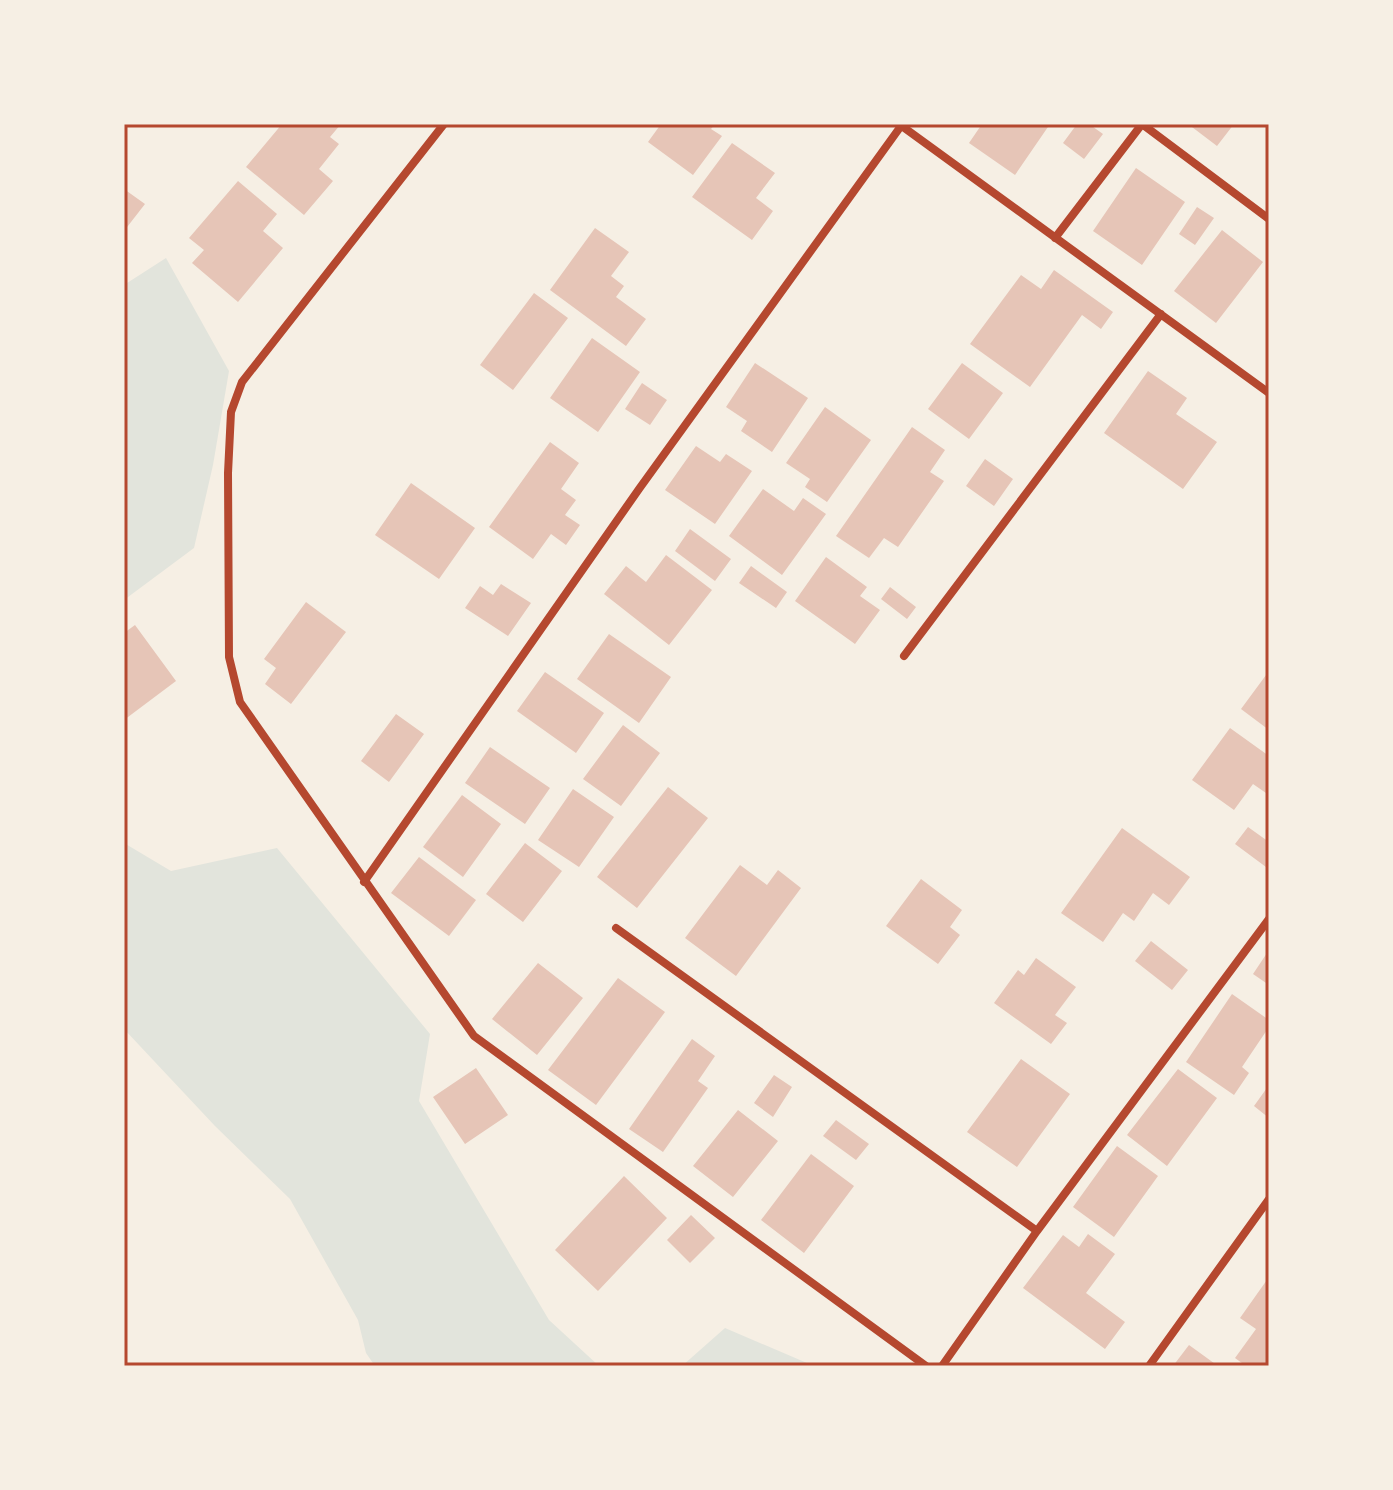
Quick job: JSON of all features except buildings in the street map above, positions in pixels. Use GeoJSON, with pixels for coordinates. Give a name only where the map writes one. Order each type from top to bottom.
{"type":"FeatureCollection","features":[{"type":"Feature","properties":{"kind":"street"},"geometry":{"type":"LineString","coordinates":[[444,124],[242,382],[231,412],[228,473],[229,657],[240,702],[474,1036],[926,1366]]}},
{"type":"Feature","properties":{"kind":"street"},"geometry":{"type":"LineString","coordinates":[[1055,238],[1142,124],[1269,219]]}},
{"type":"Feature","properties":{"kind":"street"},"geometry":{"type":"LineString","coordinates":[[364,882],[630,501],[900,125],[1269,393]]}},
{"type":"Feature","properties":{"kind":"street"},"geometry":{"type":"LineString","coordinates":[[904,656],[1161,314]]}},
{"type":"Feature","properties":{"kind":"street"},"geometry":{"type":"LineString","coordinates":[[942,1366],[1037,1231],[1269,919]]}},
{"type":"Feature","properties":{"kind":"street"},"geometry":{"type":"LineString","coordinates":[[616,928],[1037,1231]]}},
{"type":"Feature","properties":{"kind":"street"},"geometry":{"type":"LineString","coordinates":[[1149,1366],[1269,1199]]}},
{"type":"Feature","properties":{"kind":"shaded area"},"geometry":{"type":"Polygon","coordinates":[[[166,258],[229,371],[213,465],[194,548],[124,600],[124,285],[166,258]]]}},
{"type":"Feature","properties":{"kind":"shaded area"},"geometry":{"type":"Polygon","coordinates":[[[124,843],[171,871],[277,848],[430,1034],[419,1101],[549,1320],[599,1366],[375,1366],[366,1353],[358,1320],[290,1199],[215,1126],[124,1029],[124,843]]]}},
{"type":"Feature","properties":{"kind":"shaded area"},"geometry":{"type":"Polygon","coordinates":[[[725,1328],[814,1366],[682,1366],[725,1328]]]}}]}
